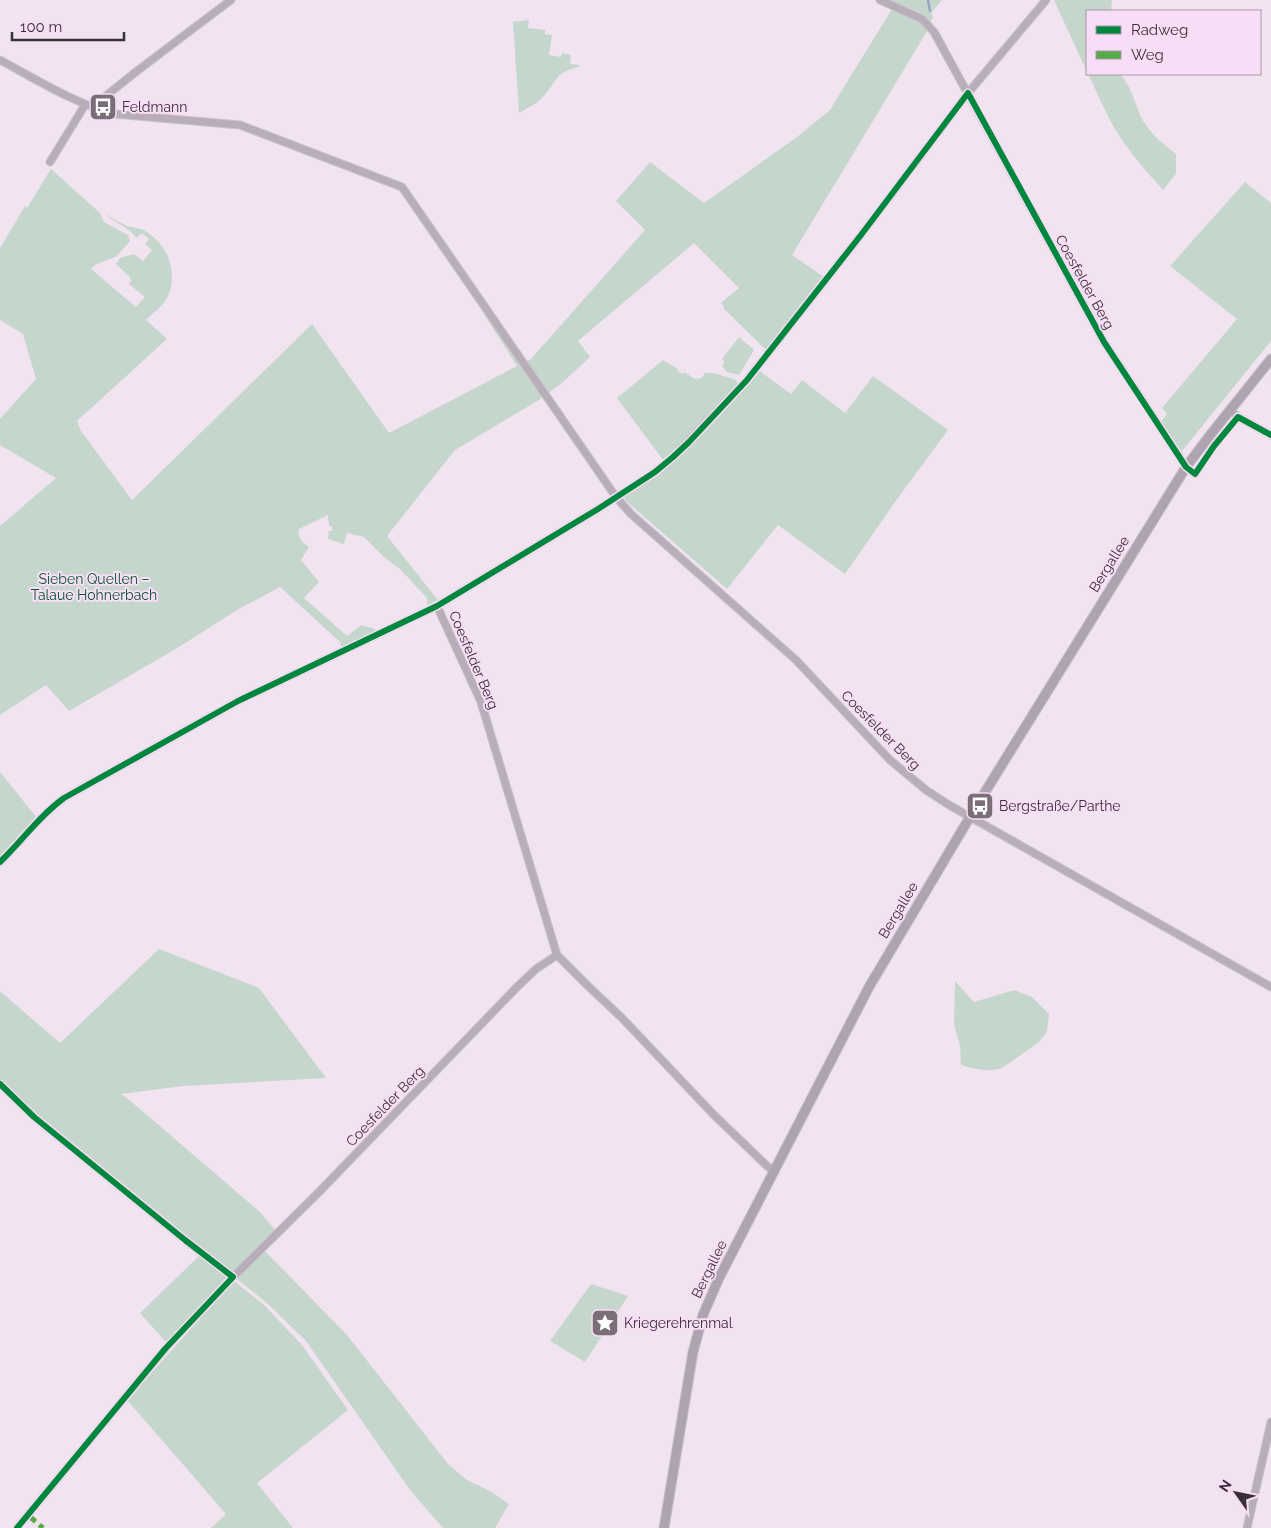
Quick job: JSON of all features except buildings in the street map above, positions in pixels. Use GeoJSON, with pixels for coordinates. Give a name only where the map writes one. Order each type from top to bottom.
{"type":"FeatureCollection","features":[{"type":"Feature","properties":{"kind":"street"},"geometry":{"type":"LineString","coordinates":[[50,162],[88,106],[231,0]]}},
{"type":"Feature","properties":{"kind":"street","name":"Coesfelder Berg"},"geometry":{"type":"LineString","coordinates":[[880,0],[922,19],[934,32],[1104,342],[1186,467],[1194,474]]}},
{"type":"Feature","properties":{"kind":"street"},"geometry":{"type":"LineString","coordinates":[[0,862],[50,808],[64,798],[238,701],[437,606],[655,472],[673,457],[747,380],[861,235],[968,93],[1046,0]]}},
{"type":"Feature","properties":{"kind":"street","name":"Coesfelder Berg"},"geometry":{"type":"LineString","coordinates":[[0,60],[88,106],[114,114],[240,125],[402,187],[616,497],[631,514],[796,660],[896,766],[926,790],[970,816],[1271,987]]}},
{"type":"Feature","properties":{"kind":"street","name":"Bergallee"},"geometry":{"type":"LineString","coordinates":[[664,1528],[699,1326],[719,1278],[869,987],[970,816],[1186,467],[1271,359]]}},
{"type":"Feature","properties":{"kind":"street"},"geometry":{"type":"LineString","coordinates":[[1230,410],[1271,435]]}},
{"type":"Feature","properties":{"kind":"street","name":"Coesfelder Berg"},"geometry":{"type":"LineString","coordinates":[[437,606],[480,702],[557,954],[670,1067],[713,1114],[774,1171]]}},
{"type":"Feature","properties":{"kind":"street","name":"Coesfelder Berg"},"geometry":{"type":"LineString","coordinates":[[16,1528],[165,1349],[232,1277],[319,1192],[536,969],[557,954]]}},
{"type":"Feature","properties":{"kind":"street"},"geometry":{"type":"LineString","coordinates":[[0,1084],[41,1123],[232,1277]]}},
{"type":"Feature","properties":{"kind":"street"},"geometry":{"type":"LineString","coordinates":[[1247,1528],[1271,1422]]}},
{"type":"Feature","properties":{"kind":"green space","name":"Sieben Quellen – Talaue Hohnerbach"},"geometry":{"type":"Polygon","coordinates":[[[887,0],[942,0],[931,13],[933,17],[926,33],[792,255],[824,277],[766,350],[723,308],[724,306],[721,303],[739,288],[694,243],[578,341],[590,357],[563,382],[539,400],[455,450],[387,536],[438,600],[427,605],[427,598],[400,569],[386,559],[364,537],[347,533],[344,544],[328,539],[332,526],[329,526],[328,515],[299,529],[301,540],[309,547],[301,560],[319,582],[304,598],[347,636],[361,625],[375,629],[374,632],[341,647],[340,642],[280,587],[237,610],[179,647],[69,711],[46,685],[0,715],[0,526],[56,478],[0,445],[0,419],[36,379],[23,334],[0,320],[0,248],[25,206],[27,208],[51,169],[100,213],[104,222],[128,235],[130,241],[117,256],[95,265],[91,269],[136,307],[145,297],[129,284],[131,281],[130,277],[116,264],[120,258],[134,254],[143,261],[152,250],[145,244],[149,239],[142,233],[137,238],[104,212],[120,223],[142,229],[153,237],[160,244],[169,260],[172,279],[167,298],[146,320],[167,339],[77,421],[81,431],[132,500],[312,324],[389,433],[517,366],[481,309],[520,364],[531,359],[645,230],[616,201],[650,162],[704,203],[797,137],[830,110],[895,4],[887,0]]]}},
{"type":"Feature","properties":{"kind":"green space"},"geometry":{"type":"Polygon","coordinates":[[[1054,0],[1112,0],[1111,10],[1086,10],[1086,70],[1054,0]]]}},
{"type":"Feature","properties":{"kind":"green space"},"geometry":{"type":"Polygon","coordinates":[[[529,20],[528,28],[545,30],[545,34],[552,35],[549,55],[561,57],[562,53],[571,55],[570,64],[580,66],[565,72],[557,78],[541,99],[519,113],[513,22],[529,20]]]}},
{"type":"Feature","properties":{"kind":"green space"},"geometry":{"type":"Polygon","coordinates":[[[1088,75],[1121,75],[1148,128],[1176,154],[1176,174],[1163,190],[1120,137],[1088,75]]]}},
{"type":"Feature","properties":{"kind":"green space"},"geometry":{"type":"Polygon","coordinates":[[[1245,182],[1271,203],[1271,341],[1182,451],[1161,422],[1167,414],[1162,408],[1237,319],[1170,266],[1245,182]]]}},
{"type":"Feature","properties":{"kind":"green space"},"geometry":{"type":"Polygon","coordinates":[[[739,337],[754,350],[739,375],[727,372],[722,366],[725,361],[722,359],[739,337]]]}},
{"type":"Feature","properties":{"kind":"green space"},"geometry":{"type":"Polygon","coordinates":[[[663,360],[683,374],[684,372],[695,379],[702,378],[705,373],[714,373],[736,380],[738,384],[674,452],[663,460],[617,398],[663,360]]]}},
{"type":"Feature","properties":{"kind":"green space"},"geometry":{"type":"Polygon","coordinates":[[[758,370],[791,394],[802,380],[845,413],[873,376],[948,430],[845,574],[778,525],[727,589],[625,500],[624,496],[678,458],[758,370]]]}},
{"type":"Feature","properties":{"kind":"green space"},"geometry":{"type":"Polygon","coordinates":[[[0,772],[37,818],[0,859],[0,772]]]}},
{"type":"Feature","properties":{"kind":"green space"},"geometry":{"type":"Polygon","coordinates":[[[159,949],[259,988],[326,1078],[183,1086],[121,1094],[260,1212],[276,1231],[232,1275],[41,1121],[0,1081],[0,991],[60,1043],[159,949]]]}},
{"type":"Feature","properties":{"kind":"green space"},"geometry":{"type":"Polygon","coordinates":[[[955,981],[974,1002],[1014,990],[1032,997],[1049,1014],[1047,1032],[1038,1043],[1002,1068],[987,1070],[961,1065],[960,1046],[954,1024],[955,981]]]}},
{"type":"Feature","properties":{"kind":"green space"},"geometry":{"type":"Polygon","coordinates":[[[265,1251],[347,1335],[448,1464],[467,1480],[490,1491],[509,1504],[495,1528],[443,1528],[410,1490],[306,1341],[268,1304],[237,1279],[265,1251]]]}},
{"type":"Feature","properties":{"kind":"green space"},"geometry":{"type":"Polygon","coordinates":[[[200,1255],[227,1277],[167,1343],[140,1313],[200,1255]]]}},
{"type":"Feature","properties":{"kind":"green space"},"geometry":{"type":"Polygon","coordinates":[[[234,1281],[264,1305],[302,1345],[348,1410],[257,1483],[293,1528],[211,1528],[226,1514],[127,1400],[234,1281]]]}},
{"type":"Feature","properties":{"kind":"green space"},"geometry":{"type":"Polygon","coordinates":[[[591,1284],[628,1296],[585,1362],[550,1341],[591,1284]]]}},
{"type":"Feature","properties":{"kind":"waterway"},"geometry":{"type":"LineString","coordinates":[[928,0],[930,11]]}},
{"type":"Feature","properties":{"kind":"marked path"},"geometry":{"type":"LineString","coordinates":[[28,1515],[43,1528]]}},
{"type":"Feature","properties":{"kind":"cycle path"},"geometry":{"type":"LineString","coordinates":[[0,862],[64,798],[238,701],[437,606],[598,509],[655,472],[689,442],[747,380],[861,235],[968,93],[1104,342],[1186,467],[1195,474],[1214,446],[1238,417],[1271,435]]}},
{"type":"Feature","properties":{"kind":"cycle path"},"geometry":{"type":"LineString","coordinates":[[0,1084],[34,1117],[233,1277],[165,1349],[17,1528]]}},
{"type":"Feature","properties":{"kind":"place","name":"Feldmann"},"geometry":{"type":"Point","coordinates":[103,107]}},
{"type":"Feature","properties":{"kind":"place","name":"Bergstraße/Parthe"},"geometry":{"type":"Point","coordinates":[980,806]}},
{"type":"Feature","properties":{"kind":"place","name":"Kriegerehrenmal"},"geometry":{"type":"Point","coordinates":[605,1323]}}]}
